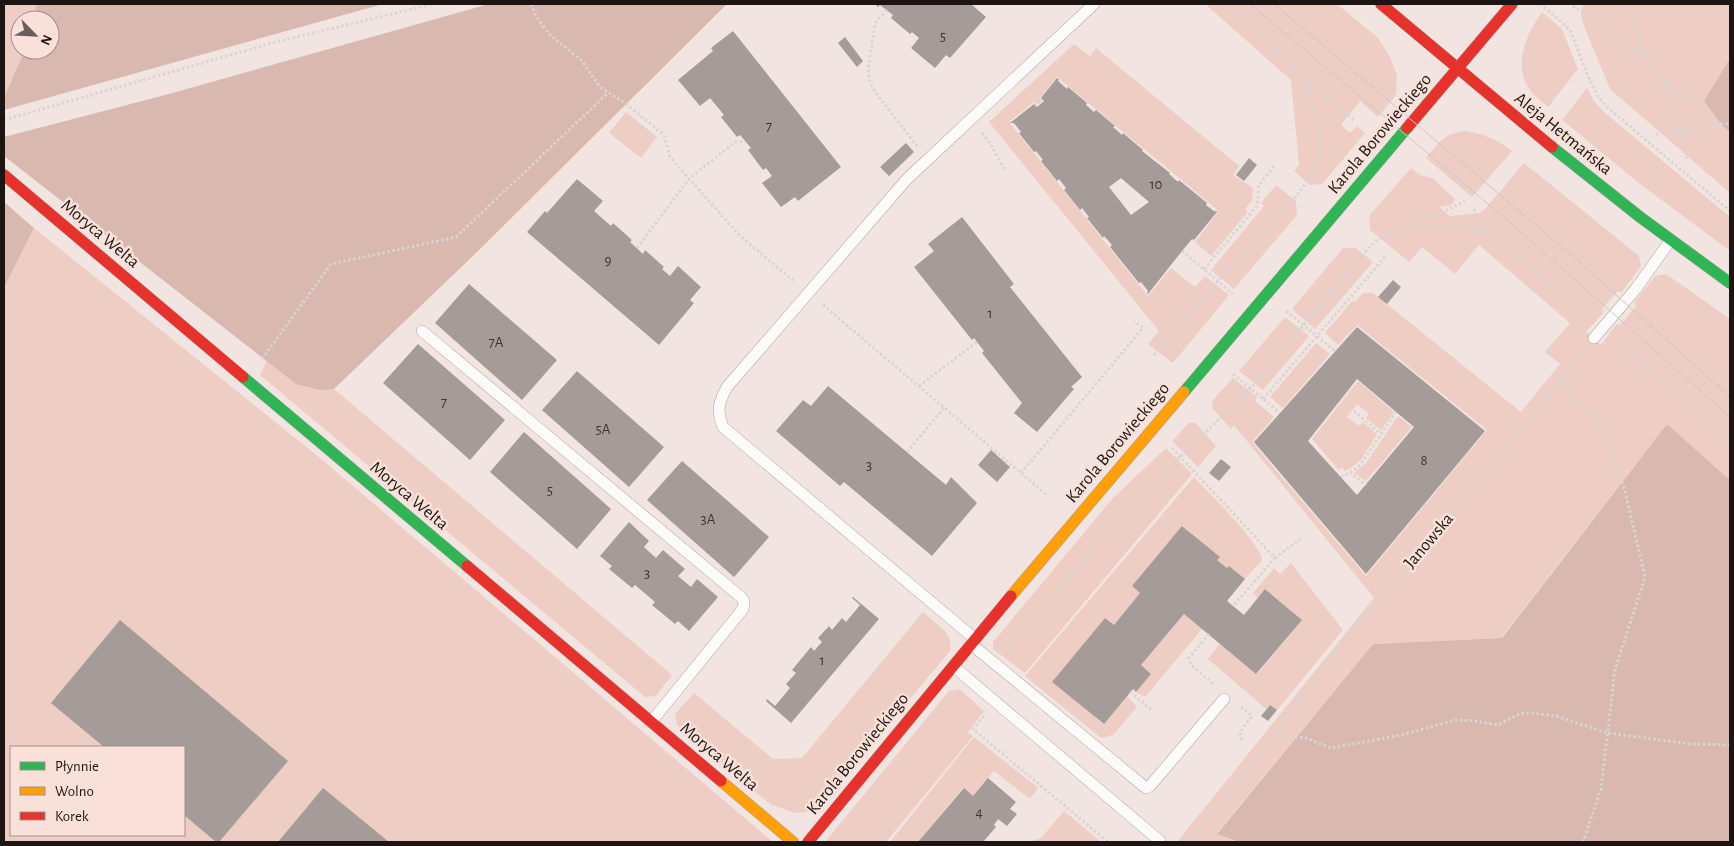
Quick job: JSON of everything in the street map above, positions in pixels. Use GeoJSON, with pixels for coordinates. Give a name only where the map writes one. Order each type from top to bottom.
{"type":"FeatureCollection","features":[{"type":"Feature","properties":{"kind":"street","name":"Aleja Hetmańska"},"geometry":{"type":"LineString","coordinates":[[1381,4],[1585,176],[1670,241],[1730,283]]}},
{"type":"Feature","properties":{"kind":"street","name":"Karola Borowieckiego"},"geometry":{"type":"LineString","coordinates":[[808,842],[952,666],[1512,4]]}},
{"type":"Feature","properties":{"kind":"street","name":"Moryca Welta"},"geometry":{"type":"LineString","coordinates":[[4,176],[793,842]]}},
{"type":"Feature","properties":{"kind":"lane"},"geometry":{"type":"LineString","coordinates":[[1094,4],[900,187],[727,387],[720,400],[718,416],[723,427],[733,436],[973,642],[995,664],[1146,788],[1150,786],[1224,698]]}},
{"type":"Feature","properties":{"kind":"lane"},"geometry":{"type":"LineString","coordinates":[[1594,338],[1635,290],[1670,241]]}},
{"type":"Feature","properties":{"kind":"lane"},"geometry":{"type":"LineString","coordinates":[[422,331],[742,598],[744,602],[743,609],[650,722]]}},
{"type":"Feature","properties":{"kind":"lane"},"geometry":{"type":"LineString","coordinates":[[952,666],[1160,841]]}},
{"type":"Feature","properties":{"kind":"path"},"geometry":{"type":"LineString","coordinates":[[4,120],[272,43],[433,4]]}},
{"type":"Feature","properties":{"kind":"path"},"geometry":{"type":"LineString","coordinates":[[531,4],[536,16],[549,34],[582,61],[600,87],[626,104]]}},
{"type":"Feature","properties":{"kind":"path"},"geometry":{"type":"LineString","coordinates":[[1226,4],[1304,80],[1354,120]]}},
{"type":"Feature","properties":{"kind":"path"},"geometry":{"type":"LineString","coordinates":[[1540,4],[1571,32],[1587,74],[1598,96],[1607,107],[1730,211]]}},
{"type":"Feature","properties":{"kind":"path"},"geometry":{"type":"LineString","coordinates":[[1629,4],[1641,48],[1662,80],[1688,160]]}},
{"type":"Feature","properties":{"kind":"path"},"geometry":{"type":"LineString","coordinates":[[1573,6],[1649,60]]}},
{"type":"Feature","properties":{"kind":"path"},"geometry":{"type":"LineString","coordinates":[[887,10],[875,23],[868,70],[870,82],[875,92],[928,160]]}},
{"type":"Feature","properties":{"kind":"path"},"geometry":{"type":"LineString","coordinates":[[1154,355],[1218,281],[1303,189],[1314,169],[1322,149],[1318,121],[1304,80]]}},
{"type":"Feature","properties":{"kind":"path"},"geometry":{"type":"LineString","coordinates":[[1662,80],[1721,124]]}},
{"type":"Feature","properties":{"kind":"path"},"geometry":{"type":"LineString","coordinates":[[246,381],[331,264],[456,237],[608,93]]}},
{"type":"Feature","properties":{"kind":"path"},"geometry":{"type":"LineString","coordinates":[[970,119],[990,143],[1004,169]]}},
{"type":"Feature","properties":{"kind":"path"},"geometry":{"type":"LineString","coordinates":[[1656,134],[1730,123]]}},
{"type":"Feature","properties":{"kind":"path"},"geometry":{"type":"LineString","coordinates":[[637,248],[689,180],[735,142],[745,141]]}},
{"type":"Feature","properties":{"kind":"path"},"geometry":{"type":"LineString","coordinates":[[1204,269],[1257,206],[1259,185],[1275,166]]}},
{"type":"Feature","properties":{"kind":"path"},"geometry":{"type":"LineString","coordinates":[[1410,227],[1417,220],[1443,212],[1465,201]]}},
{"type":"Feature","properties":{"kind":"path"},"geometry":{"type":"LineString","coordinates":[[995,664],[1101,540],[1180,456],[1251,388],[1371,245],[1386,234],[1401,227],[1462,226],[1486,232]]}},
{"type":"Feature","properties":{"kind":"path"},"geometry":{"type":"LineString","coordinates":[[1182,251],[1208,273]]}},
{"type":"Feature","properties":{"kind":"path"},"geometry":{"type":"LineString","coordinates":[[1263,399],[1385,257]]}},
{"type":"Feature","properties":{"kind":"path"},"geometry":{"type":"LineString","coordinates":[[1266,295],[1335,351]]}},
{"type":"Feature","properties":{"kind":"path"},"geometry":{"type":"LineString","coordinates":[[1021,473],[1142,328],[1134,321]]}},
{"type":"Feature","properties":{"kind":"path","name":"Janowska"},"geometry":{"type":"LineString","coordinates":[[1189,842],[1275,735],[1339,645],[1373,608],[1562,380],[1594,338]]}},
{"type":"Feature","properties":{"kind":"path"},"geometry":{"type":"LineString","coordinates":[[919,386],[977,342]]}},
{"type":"Feature","properties":{"kind":"path"},"geometry":{"type":"LineString","coordinates":[[1213,358],[1280,413]]}},
{"type":"Feature","properties":{"kind":"path"},"geometry":{"type":"LineString","coordinates":[[1562,380],[1580,404],[1594,415],[1610,449],[1625,491],[1645,577],[1616,670],[1601,789],[1583,842]]}},
{"type":"Feature","properties":{"kind":"path"},"geometry":{"type":"LineString","coordinates":[[907,452],[944,408]]}},
{"type":"Feature","properties":{"kind":"path"},"geometry":{"type":"LineString","coordinates":[[1354,411],[1381,434]]}},
{"type":"Feature","properties":{"kind":"path"},"geometry":{"type":"LineString","coordinates":[[1340,477],[1361,464],[1396,412]]}},
{"type":"Feature","properties":{"kind":"path"},"geometry":{"type":"LineString","coordinates":[[1194,472],[1275,558]]}},
{"type":"Feature","properties":{"kind":"path"},"geometry":{"type":"LineString","coordinates":[[1350,472],[1366,485]]}},
{"type":"Feature","properties":{"kind":"path"},"geometry":{"type":"LineString","coordinates":[[1032,482],[1047,495]]}},
{"type":"Feature","properties":{"kind":"path"},"geometry":{"type":"LineString","coordinates":[[1233,606],[1275,558],[1300,539]]}},
{"type":"Feature","properties":{"kind":"path"},"geometry":{"type":"LineString","coordinates":[[1130,692],[1153,711]]}},
{"type":"Feature","properties":{"kind":"path"},"geometry":{"type":"LineString","coordinates":[[1275,735],[1306,738],[1330,748],[1402,735],[1455,720],[1498,725],[1519,714],[1532,713],[1556,716],[1608,733],[1691,744],[1730,744]]}},
{"type":"Feature","properties":{"kind":"path"},"geometry":{"type":"LineString","coordinates":[[976,732],[1108,842]]}},
{"type":"Feature","properties":{"kind":"shaded area"},"geometry":{"type":"Polygon","coordinates":[[[4,4],[37,4],[36,10],[10,10],[10,60],[21,60],[4,97],[4,4]]]}},
{"type":"Feature","properties":{"kind":"shaded area"},"geometry":{"type":"Polygon","coordinates":[[[37,4],[383,4],[4,110],[4,97],[21,60],[60,60],[60,10],[36,10],[37,4]]]}},
{"type":"Feature","properties":{"kind":"shaded area"},"geometry":{"type":"Polygon","coordinates":[[[489,4],[727,4],[476,253],[334,389],[320,390],[296,384],[4,156],[4,137],[169,94],[489,4]]]}},
{"type":"Feature","properties":{"kind":"shaded area"},"geometry":{"type":"Polygon","coordinates":[[[1205,4],[1337,4],[1377,37],[1389,55],[1397,75],[1396,95],[1378,117],[1360,101],[1341,125],[1350,133],[1357,126],[1365,133],[1322,184],[1310,185],[1294,171],[1299,165],[1291,80],[1205,4]]]}},
{"type":"Feature","properties":{"kind":"shaded area"},"geometry":{"type":"Polygon","coordinates":[[[1584,4],[1730,4],[1730,193],[1610,89],[1582,21],[1581,10],[1584,4]]]}},
{"type":"Feature","properties":{"kind":"shaded area"},"geometry":{"type":"Polygon","coordinates":[[[1542,12],[1562,29],[1578,69],[1548,107],[1533,94],[1526,84],[1522,63],[1530,31],[1542,12]]]}},
{"type":"Feature","properties":{"kind":"shaded area"},"geometry":{"type":"Polygon","coordinates":[[[1074,44],[1090,56],[1096,48],[1239,166],[1233,175],[1253,188],[1252,201],[1245,209],[1248,212],[1211,256],[1195,242],[1219,211],[1057,77],[1040,98],[1042,101],[1037,105],[1034,102],[1009,122],[1148,296],[1171,268],[1195,287],[1205,276],[1229,295],[1173,363],[1148,344],[1159,331],[989,122],[1074,44]]]}},
{"type":"Feature","properties":{"kind":"shaded area"},"geometry":{"type":"Polygon","coordinates":[[[1730,59],[1730,132],[1721,124],[1704,101],[1730,59]]]}},
{"type":"Feature","properties":{"kind":"shaded area"},"geometry":{"type":"Polygon","coordinates":[[[1587,88],[1594,101],[1604,112],[1730,217],[1730,251],[1640,184],[1562,120],[1587,88]]]}},
{"type":"Feature","properties":{"kind":"shaded area"},"geometry":{"type":"Polygon","coordinates":[[[626,112],[657,137],[641,158],[609,133],[626,112]]]}},
{"type":"Feature","properties":{"kind":"shaded area"},"geometry":{"type":"Polygon","coordinates":[[[1465,131],[1478,133],[1490,138],[1512,151],[1472,197],[1426,158],[1447,137],[1465,131]]]}},
{"type":"Feature","properties":{"kind":"shaded area"},"geometry":{"type":"Polygon","coordinates":[[[1524,163],[1639,256],[1641,266],[1621,293],[1618,291],[1602,309],[1604,312],[1586,332],[1601,345],[1617,324],[1620,325],[1636,306],[1634,303],[1655,276],[1666,274],[1730,319],[1730,480],[1667,424],[1501,638],[1373,644],[1217,833],[1239,842],[1177,842],[1374,598],[1234,425],[1231,429],[1212,408],[1213,400],[1233,378],[1257,397],[1255,401],[1274,417],[1252,442],[1366,576],[1487,430],[1357,325],[1338,345],[1325,333],[1352,301],[1355,302],[1363,293],[1373,293],[1521,412],[1560,364],[1545,352],[1570,323],[1479,245],[1455,274],[1422,247],[1409,262],[1370,230],[1369,216],[1411,168],[1420,175],[1432,178],[1455,199],[1451,205],[1439,207],[1450,216],[1480,213],[1524,163]]]}},
{"type":"Feature","properties":{"kind":"shaded area"},"geometry":{"type":"Polygon","coordinates":[[[1276,185],[1296,201],[1297,215],[1234,289],[1211,270],[1264,206],[1261,203],[1276,185]]]}},
{"type":"Feature","properties":{"kind":"shaded area"},"geometry":{"type":"Polygon","coordinates":[[[4,202],[34,228],[4,288],[4,202]]]}},
{"type":"Feature","properties":{"kind":"shaded area"},"geometry":{"type":"Polygon","coordinates":[[[34,228],[320,458],[773,842],[4,842],[4,288],[34,228]]]}},
{"type":"Feature","properties":{"kind":"shaded area"},"geometry":{"type":"Polygon","coordinates":[[[1343,248],[1356,248],[1373,262],[1315,329],[1292,309],[1343,248]]]}},
{"type":"Feature","properties":{"kind":"shaded area"},"geometry":{"type":"Polygon","coordinates":[[[1285,317],[1309,336],[1263,390],[1239,371],[1285,317]]]}},
{"type":"Feature","properties":{"kind":"shaded area"},"geometry":{"type":"Polygon","coordinates":[[[1316,343],[1330,354],[1283,408],[1270,397],[1316,343]]]}},
{"type":"Feature","properties":{"kind":"shaded area"},"geometry":{"type":"Polygon","coordinates":[[[267,361],[304,386],[334,389],[672,675],[656,696],[645,697],[260,375],[267,361]]]}},
{"type":"Feature","properties":{"kind":"shaded area"},"geometry":{"type":"Polygon","coordinates":[[[1358,381],[1394,412],[1381,430],[1366,418],[1369,414],[1357,404],[1347,417],[1359,426],[1363,422],[1377,434],[1361,460],[1345,471],[1342,468],[1339,470],[1312,439],[1358,381]]]}},
{"type":"Feature","properties":{"kind":"shaded area"},"geometry":{"type":"Polygon","coordinates":[[[1398,416],[1412,427],[1366,481],[1354,473],[1366,463],[1398,416]]]}},
{"type":"Feature","properties":{"kind":"shaded area"},"geometry":{"type":"Polygon","coordinates":[[[1189,423],[1196,423],[1216,446],[1198,467],[1172,441],[1189,423]]]}},
{"type":"Feature","properties":{"kind":"shaded area"},"geometry":{"type":"Polygon","coordinates":[[[1667,424],[1730,480],[1730,842],[1239,842],[1217,834],[1373,644],[1502,638],[1667,424]]]}},
{"type":"Feature","properties":{"kind":"shaded area"},"geometry":{"type":"Polygon","coordinates":[[[1166,448],[1192,474],[1025,673],[993,649],[993,642],[1113,498],[1166,448]]]}},
{"type":"Feature","properties":{"kind":"shaded area"},"geometry":{"type":"Polygon","coordinates":[[[1194,477],[1253,542],[1262,560],[1245,579],[1229,566],[1227,568],[1217,560],[1219,557],[1183,526],[1132,586],[1140,593],[1114,625],[1105,618],[1053,681],[1103,724],[1127,696],[1137,707],[1113,735],[1101,738],[1025,676],[1194,477]]]}},
{"type":"Feature","properties":{"kind":"shaded area"},"geometry":{"type":"Polygon","coordinates":[[[1291,563],[1343,630],[1277,710],[1270,705],[1266,709],[1208,659],[1220,643],[1257,674],[1302,620],[1266,589],[1258,598],[1253,593],[1274,568],[1280,574],[1291,563]]]}},
{"type":"Feature","properties":{"kind":"shaded area"},"geometry":{"type":"Polygon","coordinates":[[[923,612],[944,630],[949,637],[951,650],[820,805],[809,812],[795,813],[770,804],[677,725],[675,714],[694,693],[773,759],[802,758],[923,612]]]}},
{"type":"Feature","properties":{"kind":"shaded area"},"geometry":{"type":"Polygon","coordinates":[[[1184,614],[1202,629],[1145,697],[1136,692],[1151,674],[1141,665],[1184,614]]]}},
{"type":"Feature","properties":{"kind":"shaded area"},"geometry":{"type":"Polygon","coordinates":[[[959,689],[984,711],[968,732],[973,736],[886,842],[825,842],[949,691],[959,689]]]}},
{"type":"Feature","properties":{"kind":"shaded area"},"geometry":{"type":"Polygon","coordinates":[[[974,737],[1038,788],[1030,799],[994,771],[973,796],[963,788],[918,842],[890,842],[974,737]]]}},
{"type":"Feature","properties":{"kind":"shaded area"},"geometry":{"type":"Polygon","coordinates":[[[1064,811],[1101,842],[1028,842],[1041,838],[1064,811]]]}},
{"type":"Feature","properties":{"kind":"building"},"geometry":{"type":"Polygon","coordinates":[[[875,4],[971,4],[986,17],[950,58],[946,55],[935,68],[911,48],[919,38],[912,32],[910,34],[891,18],[893,15],[880,5],[878,7],[875,4]]]}},
{"type":"Feature","properties":{"kind":"building"},"geometry":{"type":"Polygon","coordinates":[[[733,31],[841,167],[798,201],[795,197],[781,207],[762,183],[772,176],[766,168],[763,170],[748,150],[751,148],[740,135],[737,137],[721,117],[724,115],[710,98],[700,106],[678,80],[713,51],[711,48],[733,31]]]}},
{"type":"Feature","properties":{"kind":"building"},"geometry":{"type":"Polygon","coordinates":[[[845,37],[863,61],[857,67],[838,43],[845,37]]]}},
{"type":"Feature","properties":{"kind":"building"},"geometry":{"type":"Polygon","coordinates":[[[1057,78],[1067,89],[1068,87],[1087,103],[1086,105],[1094,112],[1096,110],[1115,126],[1113,127],[1122,135],[1123,133],[1178,182],[1179,180],[1215,212],[1216,210],[1217,212],[1194,240],[1192,239],[1148,294],[1148,291],[1141,282],[1139,283],[1110,247],[1112,245],[1104,236],[1103,238],[1087,218],[1089,217],[1082,208],[1080,210],[1064,190],[1066,188],[1059,179],[1057,181],[1041,161],[1043,160],[1036,151],[1034,152],[1019,133],[1021,132],[1014,123],[1010,123],[1034,104],[1037,107],[1044,101],[1041,98],[1057,78]],[[1121,178],[1109,187],[1131,215],[1149,202],[1121,178]]]}},
{"type":"Feature","properties":{"kind":"building"},"geometry":{"type":"Polygon","coordinates":[[[906,143],[914,152],[889,176],[880,167],[906,143]]]}},
{"type":"Feature","properties":{"kind":"building"},"geometry":{"type":"Polygon","coordinates":[[[1249,158],[1257,165],[1244,181],[1236,175],[1249,158]]]}},
{"type":"Feature","properties":{"kind":"building"},"geometry":{"type":"Polygon","coordinates":[[[577,179],[603,201],[594,211],[611,226],[613,223],[632,240],[630,242],[643,254],[645,250],[664,267],[662,269],[670,276],[678,266],[701,287],[690,300],[694,303],[659,345],[527,232],[545,211],[547,213],[577,179]]]}},
{"type":"Feature","properties":{"kind":"building"},"geometry":{"type":"Polygon","coordinates":[[[962,217],[1014,284],[1010,287],[1082,377],[1071,387],[1074,389],[1037,432],[1014,413],[1022,403],[982,353],[984,351],[974,338],[972,340],[914,267],[934,251],[928,244],[962,217]]]}},
{"type":"Feature","properties":{"kind":"building"},"geometry":{"type":"Polygon","coordinates":[[[1393,280],[1401,287],[1387,304],[1378,297],[1393,280]]]}},
{"type":"Feature","properties":{"kind":"building"},"geometry":{"type":"Polygon","coordinates":[[[469,284],[557,360],[522,400],[435,323],[469,284]]]}},
{"type":"Feature","properties":{"kind":"building"},"geometry":{"type":"Polygon","coordinates":[[[1357,327],[1485,431],[1366,574],[1254,442],[1357,327]],[[1357,379],[1308,441],[1357,495],[1414,427],[1357,379]]]}},
{"type":"Feature","properties":{"kind":"building"},"geometry":{"type":"Polygon","coordinates":[[[418,344],[505,420],[470,460],[383,383],[418,344]]]}},
{"type":"Feature","properties":{"kind":"building"},"geometry":{"type":"Polygon","coordinates":[[[577,371],[664,447],[629,487],[542,410],[577,371]]]}},
{"type":"Feature","properties":{"kind":"building"},"geometry":{"type":"Polygon","coordinates":[[[828,386],[946,485],[951,477],[977,503],[932,556],[844,482],[840,486],[776,431],[803,400],[811,406],[828,386]]]}},
{"type":"Feature","properties":{"kind":"building"},"geometry":{"type":"Polygon","coordinates":[[[524,432],[611,509],[577,549],[490,472],[524,432]]]}},
{"type":"Feature","properties":{"kind":"building"},"geometry":{"type":"Polygon","coordinates":[[[991,450],[1010,467],[997,482],[978,465],[991,450]]]}},
{"type":"Feature","properties":{"kind":"building"},"geometry":{"type":"Polygon","coordinates":[[[1221,459],[1231,467],[1219,481],[1209,473],[1221,459]]]}},
{"type":"Feature","properties":{"kind":"building"},"geometry":{"type":"Polygon","coordinates":[[[682,461],[769,537],[734,577],[647,500],[682,461]]]}},
{"type":"Feature","properties":{"kind":"building"},"geometry":{"type":"Polygon","coordinates":[[[629,522],[649,541],[644,547],[656,558],[663,550],[685,569],[678,576],[691,587],[697,579],[718,597],[689,631],[678,621],[675,624],[652,605],[655,602],[635,585],[632,588],[609,569],[612,566],[600,556],[629,522]]]}},
{"type":"Feature","properties":{"kind":"building"},"geometry":{"type":"Polygon","coordinates":[[[1182,526],[1220,557],[1217,560],[1227,568],[1229,566],[1245,579],[1227,601],[1244,615],[1265,589],[1302,620],[1256,674],[1184,614],[1141,665],[1151,674],[1136,692],[1133,689],[1104,724],[1052,682],[1105,618],[1114,625],[1140,593],[1132,586],[1182,526]]]}},
{"type":"Feature","properties":{"kind":"building"},"geometry":{"type":"Polygon","coordinates":[[[853,597],[879,619],[791,723],[766,701],[767,699],[775,706],[790,688],[786,684],[796,673],[792,670],[811,647],[814,651],[822,642],[818,638],[829,626],[832,630],[842,618],[846,622],[860,605],[853,597]]]}},
{"type":"Feature","properties":{"kind":"building"},"geometry":{"type":"Polygon","coordinates":[[[120,620],[288,761],[219,842],[216,842],[185,816],[185,746],[103,746],[51,703],[120,620]]]}},
{"type":"Feature","properties":{"kind":"building"},"geometry":{"type":"Polygon","coordinates":[[[1270,705],[1277,710],[1268,721],[1261,716],[1270,705]]]}},
{"type":"Feature","properties":{"kind":"building"},"geometry":{"type":"Polygon","coordinates":[[[988,778],[1016,802],[1010,809],[1017,814],[1007,826],[998,819],[994,825],[996,827],[983,842],[918,842],[964,788],[973,796],[988,778]]]}},
{"type":"Feature","properties":{"kind":"building"},"geometry":{"type":"Polygon","coordinates":[[[323,788],[389,842],[278,842],[323,788]]]}},
{"type":"Feature","properties":{"kind":"tram line"},"geometry":{"type":"LineString","coordinates":[[1250,4],[1513,225],[1730,417]]}},
{"type":"Feature","properties":{"kind":"tram line"},"geometry":{"type":"LineString","coordinates":[[1274,4],[1576,259],[1730,397]]}},
{"type":"Feature","properties":{"kind":"traffic: fast"},"geometry":{"type":"LineString","coordinates":[[1184,392],[1407,128]]}},
{"type":"Feature","properties":{"kind":"traffic: fast"},"geometry":{"type":"LineString","coordinates":[[1552,147],[1640,217],[1730,283]]}},
{"type":"Feature","properties":{"kind":"traffic: fast"},"geometry":{"type":"LineString","coordinates":[[243,377],[467,566]]}},
{"type":"Feature","properties":{"kind":"traffic: slow"},"geometry":{"type":"LineString","coordinates":[[1011,596],[1184,392]]}},
{"type":"Feature","properties":{"kind":"traffic: slow"},"geometry":{"type":"LineString","coordinates":[[721,781],[793,842]]}},
{"type":"Feature","properties":{"kind":"traffic: jam"},"geometry":{"type":"LineString","coordinates":[[1381,4],[1552,147]]}},
{"type":"Feature","properties":{"kind":"traffic: jam"},"geometry":{"type":"LineString","coordinates":[[1407,128],[1512,4]]}},
{"type":"Feature","properties":{"kind":"traffic: jam"},"geometry":{"type":"LineString","coordinates":[[4,175],[243,377]]}},
{"type":"Feature","properties":{"kind":"traffic: jam"},"geometry":{"type":"LineString","coordinates":[[467,566],[721,781]]}},
{"type":"Feature","properties":{"kind":"traffic: jam"},"geometry":{"type":"LineString","coordinates":[[808,842],[1011,596]]}}]}
